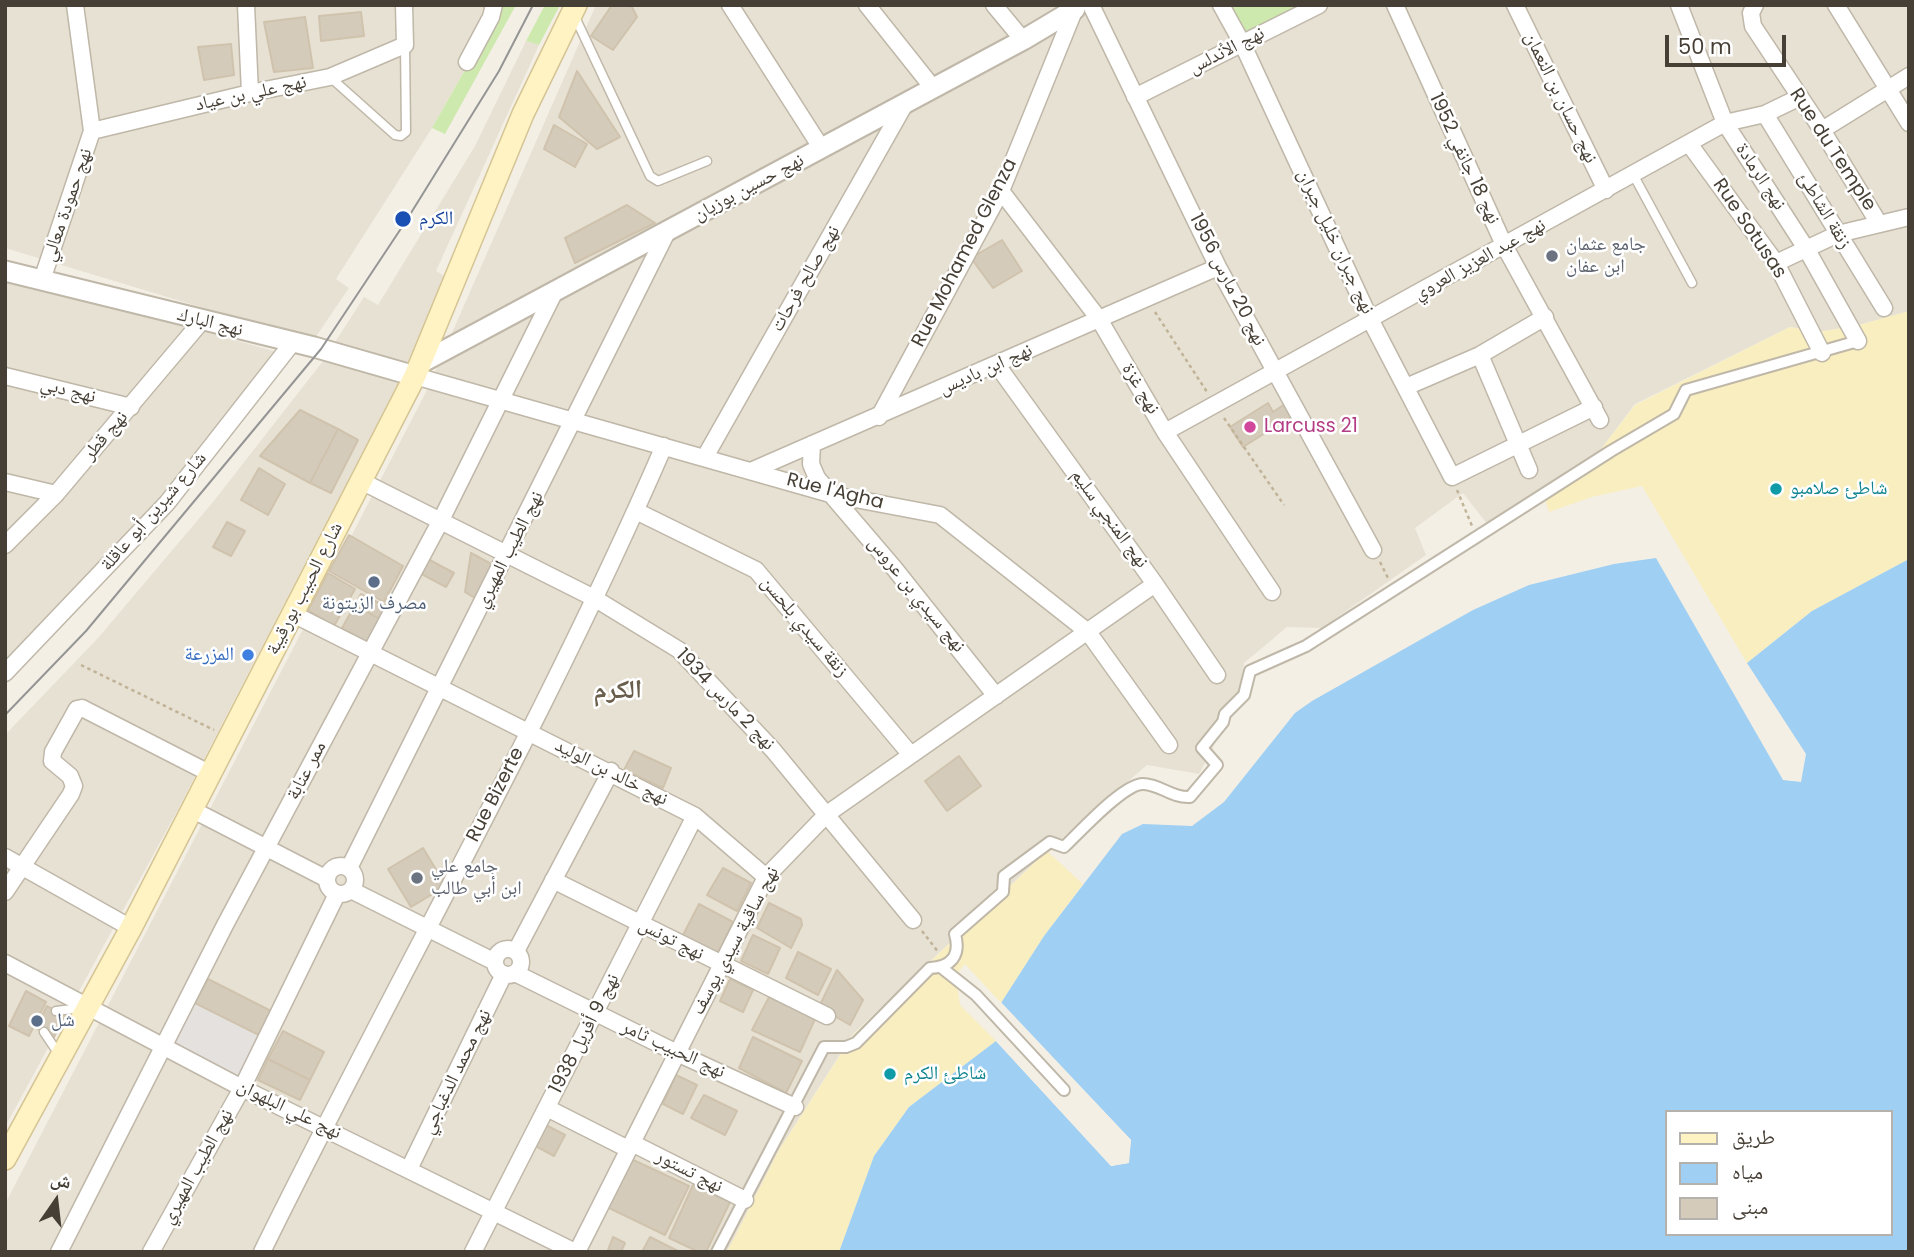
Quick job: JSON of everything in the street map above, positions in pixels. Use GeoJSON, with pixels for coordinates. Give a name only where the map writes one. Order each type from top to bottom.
{"type":"FeatureCollection","features":[{"type":"Feature","properties":{"kind":"main road","name":"شارع الحبيب بورقيبة"},"geometry":{"type":"LineString","coordinates":[[5,1159],[62,1058],[193,810],[418,370],[523,114],[574,8]]}},
{"type":"Feature","properties":{"kind":"street","name":"نهج حمودة معالي"},"geometry":{"type":"LineString","coordinates":[[42,280],[92,131],[75,5]]}},
{"type":"Feature","properties":{"kind":"street"},"geometry":{"type":"LineString","coordinates":[[246,5],[250,93]]}},
{"type":"Feature","properties":{"kind":"street"},"geometry":{"type":"LineString","coordinates":[[404,5],[405,46]]}},
{"type":"Feature","properties":{"kind":"street"},"geometry":{"type":"LineString","coordinates":[[467,62],[491,17],[494,5]]}},
{"type":"Feature","properties":{"kind":"street"},"geometry":{"type":"LineString","coordinates":[[730,5],[822,149]]}},
{"type":"Feature","properties":{"kind":"street"},"geometry":{"type":"LineString","coordinates":[[867,5],[933,88]]}},
{"type":"Feature","properties":{"kind":"street"},"geometry":{"type":"LineString","coordinates":[[994,5],[1023,40]]}},
{"type":"Feature","properties":{"kind":"street","name":"نهج جبران خليل جبران"},"geometry":{"type":"LineString","coordinates":[[1221,5],[1242,43],[1370,319],[1452,477]]}},
{"type":"Feature","properties":{"kind":"street","name":"نهج الأندلس"},"geometry":{"type":"LineString","coordinates":[[1135,97],[1319,5]]}},
{"type":"Feature","properties":{"kind":"street","name":"نهج 18 جانفي 1952"},"geometry":{"type":"LineString","coordinates":[[1395,5],[1505,247],[1597,413],[1519,445]]}},
{"type":"Feature","properties":{"kind":"street","name":"نهج حسان بن النعمان"},"geometry":{"type":"LineString","coordinates":[[1515,5],[1606,190]]}},
{"type":"Feature","properties":{"kind":"street","name":"نهج الرمادة"},"geometry":{"type":"LineString","coordinates":[[1679,5],[1725,123],[1807,250],[1858,341]]}},
{"type":"Feature","properties":{"kind":"street","name":"Rue du Temple"},"geometry":{"type":"LineString","coordinates":[[1755,5],[1751,13],[1753,26],[1798,98],[1822,130],[1878,222]]}},
{"type":"Feature","properties":{"kind":"street"},"geometry":{"type":"LineString","coordinates":[[1836,5],[1909,123]]}},
{"type":"Feature","properties":{"kind":"street","name":"نهج حسين بوزيان"},"geometry":{"type":"LineString","coordinates":[[418,370],[555,291],[822,149],[1081,6]]}},
{"type":"Feature","properties":{"kind":"street","name":"نهج 20 مارس 1956"},"geometry":{"type":"LineString","coordinates":[[1081,6],[1135,97],[1218,267],[1373,550]]}},
{"type":"Feature","properties":{"kind":"street","name":"Rue Mohamed Glenza"},"geometry":{"type":"LineString","coordinates":[[879,417],[1001,191],[1081,6]]}},
{"type":"Feature","properties":{"kind":"street","name":"نهج علي بن عياد"},"geometry":{"type":"LineString","coordinates":[[92,131],[330,77],[405,46]]}},
{"type":"Feature","properties":{"kind":"street"},"geometry":{"type":"LineString","coordinates":[[1822,130],[1909,76]]}},
{"type":"Feature","properties":{"kind":"street","name":"نهج عبد العزيز العروي"},"geometry":{"type":"LineString","coordinates":[[1165,432],[1634,176],[1725,123],[1765,114],[1798,98]]}},
{"type":"Feature","properties":{"kind":"street","name":"نهج صالح فرحات"},"geometry":{"type":"LineString","coordinates":[[705,457],[906,102]]}},
{"type":"Feature","properties":{"kind":"street","name":"زنقة الشاطئ"},"geometry":{"type":"LineString","coordinates":[[1765,114],[1884,308]]}},
{"type":"Feature","properties":{"kind":"street","name":"Rue Sotusas"},"geometry":{"type":"LineString","coordinates":[[1690,145],[1776,263],[1822,353]]}},
{"type":"Feature","properties":{"kind":"street","name":"نهج غزة"},"geometry":{"type":"LineString","coordinates":[[1001,191],[1099,319],[1165,432],[1272,592]]}},
{"type":"Feature","properties":{"kind":"street"},"geometry":{"type":"LineString","coordinates":[[1776,263],[1838,233],[1909,217]]}},
{"type":"Feature","properties":{"kind":"street","name":"نهج الطيب المهيري"},"geometry":{"type":"LineString","coordinates":[[349,868],[668,230]]}},
{"type":"Feature","properties":{"kind":"street","name":"نهج ابن باديس"},"geometry":{"type":"LineString","coordinates":[[753,470],[1218,267]]}},
{"type":"Feature","properties":{"kind":"street","name":"نهج البارك"},"geometry":{"type":"LineString","coordinates":[[5,271],[201,322],[418,370]]}},
{"type":"Feature","properties":{"kind":"street","name":"ممر عنابة"},"geometry":{"type":"LineString","coordinates":[[59,1252],[265,848],[440,522],[555,291]]}},
{"type":"Feature","properties":{"kind":"street"},"geometry":{"type":"LineString","coordinates":[[1406,387],[1480,355],[1545,317]]}},
{"type":"Feature","properties":{"kind":"street","name":"نهج قطر"},"geometry":{"type":"LineString","coordinates":[[5,545],[56,494],[201,322]]}},
{"type":"Feature","properties":{"kind":"street"},"geometry":{"type":"LineString","coordinates":[[718,1252],[824,1047],[852,1045],[930,968],[945,966],[956,954],[955,934],[1003,892],[1004,876],[1050,842],[1064,847],[1122,793],[1139,783],[1154,785],[1180,797],[1190,797],[1217,765],[1202,748],[1223,722],[1225,714],[1244,695],[1250,671],[1306,646],[1611,451],[1674,414],[1686,390],[1858,341]]}},
{"type":"Feature","properties":{"kind":"street","name":"شارع شيرين أبو عاقلة"},"geometry":{"type":"LineString","coordinates":[[5,673],[167,503],[293,342]]}},
{"type":"Feature","properties":{"kind":"street"},"geometry":{"type":"LineString","coordinates":[[1480,355],[1529,470]]}},
{"type":"Feature","properties":{"kind":"street","name":"نهج المنجي سليم"},"geometry":{"type":"LineString","coordinates":[[997,365],[1155,584],[1217,675]]}},
{"type":"Feature","properties":{"kind":"street","name":"Rue l'Agha"},"geometry":{"type":"LineString","coordinates":[[418,370],[500,399],[834,495],[940,515],[1088,632],[1169,746]]}},
{"type":"Feature","properties":{"kind":"street","name":"نهج دبي"},"geometry":{"type":"LineString","coordinates":[[5,376],[131,407]]}},
{"type":"Feature","properties":{"kind":"street","name":"نهج سيدي بن عروس"},"geometry":{"type":"LineString","coordinates":[[812,444],[813,472],[996,696]]}},
{"type":"Feature","properties":{"kind":"street"},"geometry":{"type":"LineString","coordinates":[[1452,477],[1519,445]]}},
{"type":"Feature","properties":{"kind":"street","name":"Rue Bizerte"},"geometry":{"type":"LineString","coordinates":[[262,1252],[323,1127],[528,731],[636,511],[664,446]]}},
{"type":"Feature","properties":{"kind":"street","name":"نهج 2 مارس 1934"},"geometry":{"type":"LineString","coordinates":[[361,481],[594,598],[679,650],[773,750],[913,920]]}},
{"type":"Feature","properties":{"kind":"street"},"geometry":{"type":"LineString","coordinates":[[5,482],[56,494]]}},
{"type":"Feature","properties":{"kind":"street","name":"زنقة سيدي بلحسن"},"geometry":{"type":"LineString","coordinates":[[636,511],[756,570],[911,755]]}},
{"type":"Feature","properties":{"kind":"street","name":"نهج ساقية سيدي يوسف"},"geometry":{"type":"LineString","coordinates":[[576,1252],[766,877],[827,814],[1155,584]]}},
{"type":"Feature","properties":{"kind":"street","name":"نهج خالد بن الوليد"},"geometry":{"type":"LineString","coordinates":[[293,614],[611,771],[695,816],[766,877]]}},
{"type":"Feature","properties":{"kind":"street"},"geometry":{"type":"LineString","coordinates":[[5,892],[74,786],[70,776],[52,761],[52,752],[78,709],[82,708],[211,774]]}},
{"type":"Feature","properties":{"kind":"street"},"geometry":{"type":"LineString","coordinates":[[516,951],[611,771]]}},
{"type":"Feature","properties":{"kind":"street"},"geometry":{"type":"LineString","coordinates":[[193,810],[327,878]]}},
{"type":"Feature","properties":{"kind":"street","name":"نهج 9 أفريل 1938"},"geometry":{"type":"LineString","coordinates":[[473,1252],[695,816]]}},
{"type":"Feature","properties":{"kind":"street"},"geometry":{"type":"LineString","coordinates":[[5,857],[131,928]]}},
{"type":"Feature","properties":{"kind":"street"},"geometry":{"type":"LineString","coordinates":[[335,867],[349,868],[356,879],[344,892],[328,887],[327,878],[335,867]]}},
{"type":"Feature","properties":{"kind":"street","name":"نهج تونس"},"geometry":{"type":"LineString","coordinates":[[553,880],[827,1016]]}},
{"type":"Feature","properties":{"kind":"street","name":"نهج الطيب المهيري"},"geometry":{"type":"LineString","coordinates":[[151,1252],[242,1088],[344,892]]}},
{"type":"Feature","properties":{"kind":"street","name":"نهج الحبيب ثامر"},"geometry":{"type":"LineString","coordinates":[[344,892],[426,928],[505,970],[795,1107]]}},
{"type":"Feature","properties":{"kind":"street"},"geometry":{"type":"LineString","coordinates":[[502,950],[516,951],[521,962],[505,970],[502,950]]}},
{"type":"Feature","properties":{"kind":"street","name":"نهج علي البلهوان"},"geometry":{"type":"LineString","coordinates":[[5,963],[87,1009],[242,1088],[576,1252]]}},
{"type":"Feature","properties":{"kind":"street"},"geometry":{"type":"LineString","coordinates":[[945,966],[976,995],[1065,1090]]}},
{"type":"Feature","properties":{"kind":"street","name":"نهج محمد الدغباجي"},"geometry":{"type":"LineString","coordinates":[[409,1169],[505,970]]}},
{"type":"Feature","properties":{"kind":"street","name":"نهج تستور"},"geometry":{"type":"LineString","coordinates":[[547,1108],[745,1200]]}},
{"type":"Feature","properties":{"kind":"lane"},"geometry":{"type":"LineString","coordinates":[[574,8],[650,176],[658,181],[707,161]]}},
{"type":"Feature","properties":{"kind":"lane"},"geometry":{"type":"LineString","coordinates":[[330,77],[395,135],[401,136],[406,131],[405,46]]}},
{"type":"Feature","properties":{"kind":"lane"},"geometry":{"type":"LineString","coordinates":[[1634,176],[1692,283]]}},
{"type":"Feature","properties":{"kind":"lane"},"geometry":{"type":"LineString","coordinates":[[56,1011],[68,1008],[87,1009]]}},
{"type":"Feature","properties":{"kind":"lane"},"geometry":{"type":"LineString","coordinates":[[44,1032],[62,1058]]}},
{"type":"Feature","properties":{"kind":"path"},"geometry":{"type":"LineString","coordinates":[[1146,298],[1284,505]]}},
{"type":"Feature","properties":{"kind":"path"},"geometry":{"type":"LineString","coordinates":[[1452,477],[1464,510],[1479,537]]}},
{"type":"Feature","properties":{"kind":"path"},"geometry":{"type":"LineString","coordinates":[[1373,550],[1394,589]]}},
{"type":"Feature","properties":{"kind":"path"},"geometry":{"type":"LineString","coordinates":[[81,665],[230,737]]}},
{"type":"Feature","properties":{"kind":"path"},"geometry":{"type":"LineString","coordinates":[[913,920],[945,966]]}},
{"type":"Feature","properties":{"kind":"shaded area"},"geometry":{"type":"Polygon","coordinates":[[[5,5],[502,5],[432,128],[336,279],[349,288],[313,341],[5,248],[5,5]]]}},
{"type":"Feature","properties":{"kind":"shaded area"},"geometry":{"type":"Polygon","coordinates":[[[596,5],[1909,5],[1909,311],[1859,325],[1819,332],[1790,327],[1635,404],[1595,457],[1488,525],[1463,493],[1415,528],[1426,555],[1322,628],[1287,627],[1244,663],[1238,699],[1199,774],[1147,765],[1047,851],[853,1034],[779,1150],[727,1252],[5,1252],[5,1204],[426,392],[596,5]]]}},
{"type":"Feature","properties":{"kind":"shaded area"},"geometry":{"type":"Polygon","coordinates":[[[526,41],[539,45],[436,271],[446,277],[410,360],[176,813],[5,1127],[5,735],[98,638],[213,502],[323,361],[364,297],[378,305],[475,146],[526,41]]]}},
{"type":"Feature","properties":{"kind":"shaded area"},"geometry":{"type":"Polygon","coordinates":[[[5,277],[292,356],[69,616],[5,682],[5,277]]]}},
{"type":"Feature","properties":{"kind":"shaded area"},"geometry":{"type":"Polygon","coordinates":[[[190,1001],[264,1038],[243,1081],[168,1044],[190,1001]]]}},
{"type":"Feature","properties":{"kind":"green space"},"geometry":{"type":"Polygon","coordinates":[[[502,5],[516,5],[445,134],[432,128],[502,5]]]}},
{"type":"Feature","properties":{"kind":"green space"},"geometry":{"type":"Polygon","coordinates":[[[545,5],[560,5],[539,45],[526,41],[545,5]]]}},
{"type":"Feature","properties":{"kind":"green space"},"geometry":{"type":"Polygon","coordinates":[[[1224,5],[1301,5],[1238,36],[1224,5]]]}},
{"type":"Feature","properties":{"kind":"sand","name":"شاطئ صلامبو"},"geometry":{"type":"Polygon","coordinates":[[[1909,311],[1909,559],[1812,611],[1747,663],[1642,486],[1592,497],[1549,512],[1542,491],[1595,457],[1635,405],[1790,327],[1819,332],[1859,325],[1909,311]]]}},
{"type":"Feature","properties":{"kind":"sand","name":"شاطئ الکرم"},"geometry":{"type":"Polygon","coordinates":[[[1047,851],[1083,884],[1044,936],[1001,1003],[965,964],[956,975],[960,1005],[996,1041],[909,1107],[874,1156],[839,1252],[727,1252],[779,1150],[853,1035],[1047,851]]]}},
{"type":"Feature","properties":{"kind":"water"},"geometry":{"type":"Polygon","coordinates":[[[1656,558],[1783,780],[1801,782],[1806,754],[1747,663],[1812,611],[1909,559],[1909,1252],[839,1252],[874,1156],[909,1107],[996,1041],[1111,1166],[1128,1163],[1131,1140],[1001,1003],[1044,936],[1122,834],[1143,824],[1192,826],[1224,802],[1295,713],[1473,610],[1529,585],[1614,564],[1656,558]]]}},
{"type":"Feature","properties":{"kind":"pier"},"geometry":{"type":"Polygon","coordinates":[[[999,1000],[1131,1140],[1129,1163],[1111,1166],[994,1039],[999,1039],[1113,1163],[1125,1160],[1128,1141],[999,1005],[999,1000]]]}},
{"type":"Feature","properties":{"kind":"building"},"geometry":{"type":"Polygon","coordinates":[[[612,5],[631,5],[637,17],[613,50],[591,36],[612,5]]]}},
{"type":"Feature","properties":{"kind":"building"},"geometry":{"type":"Polygon","coordinates":[[[361,12],[364,36],[321,41],[319,16],[361,12]]]}},
{"type":"Feature","properties":{"kind":"building"},"geometry":{"type":"Polygon","coordinates":[[[305,17],[313,68],[274,72],[264,22],[305,17]]]}},
{"type":"Feature","properties":{"kind":"building"},"geometry":{"type":"Polygon","coordinates":[[[231,44],[234,75],[204,80],[198,47],[231,44]]]}},
{"type":"Feature","properties":{"kind":"building"},"geometry":{"type":"Polygon","coordinates":[[[577,71],[620,137],[597,149],[559,117],[577,71]]]}},
{"type":"Feature","properties":{"kind":"building"},"geometry":{"type":"Polygon","coordinates":[[[554,125],[587,144],[575,167],[544,149],[554,125]]]}},
{"type":"Feature","properties":{"kind":"building"},"geometry":{"type":"Polygon","coordinates":[[[627,205],[655,223],[575,263],[565,238],[627,205]]]}},
{"type":"Feature","properties":{"kind":"building"},"geometry":{"type":"Polygon","coordinates":[[[1002,240],[1022,271],[993,288],[971,258],[1002,240]]]}},
{"type":"Feature","properties":{"kind":"building","name":"Larcuss 21"},"geometry":{"type":"Polygon","coordinates":[[[1268,403],[1273,412],[1285,404],[1292,416],[1243,447],[1230,427],[1268,403]]]}},
{"type":"Feature","properties":{"kind":"building"},"geometry":{"type":"Polygon","coordinates":[[[300,410],[338,429],[310,483],[260,456],[300,410]]]}},
{"type":"Feature","properties":{"kind":"building"},"geometry":{"type":"Polygon","coordinates":[[[338,429],[358,440],[331,493],[310,483],[338,429]]]}},
{"type":"Feature","properties":{"kind":"building"},"geometry":{"type":"Polygon","coordinates":[[[259,468],[285,484],[268,515],[241,500],[259,468]]]}},
{"type":"Feature","properties":{"kind":"building"},"geometry":{"type":"Polygon","coordinates":[[[227,522],[245,531],[231,556],[213,547],[227,522]]]}},
{"type":"Feature","properties":{"kind":"building"},"geometry":{"type":"Polygon","coordinates":[[[349,535],[403,566],[384,602],[329,571],[349,535]]]}},
{"type":"Feature","properties":{"kind":"building"},"geometry":{"type":"Polygon","coordinates":[[[471,553],[495,566],[478,600],[465,592],[471,553]]]}},
{"type":"Feature","properties":{"kind":"building"},"geometry":{"type":"Polygon","coordinates":[[[426,558],[454,573],[446,587],[418,572],[426,558]]]}},
{"type":"Feature","properties":{"kind":"building"},"geometry":{"type":"Polygon","coordinates":[[[328,573],[355,589],[334,626],[308,610],[328,573]]]}},
{"type":"Feature","properties":{"kind":"building"},"geometry":{"type":"Polygon","coordinates":[[[361,594],[387,607],[381,620],[355,605],[361,594]]]}},
{"type":"Feature","properties":{"kind":"building"},"geometry":{"type":"Polygon","coordinates":[[[355,605],[381,620],[369,643],[342,628],[355,605]]]}},
{"type":"Feature","properties":{"kind":"building"},"geometry":{"type":"Polygon","coordinates":[[[634,751],[671,768],[663,788],[624,770],[634,751]]]}},
{"type":"Feature","properties":{"kind":"building"},"geometry":{"type":"Polygon","coordinates":[[[959,756],[981,786],[947,811],[925,781],[959,756]]]}},
{"type":"Feature","properties":{"kind":"building","name":"جامع علي ابن أبي طالب"},"geometry":{"type":"Polygon","coordinates":[[[423,848],[446,886],[411,907],[388,869],[423,848]]]}},
{"type":"Feature","properties":{"kind":"building"},"geometry":{"type":"Polygon","coordinates":[[[723,868],[751,883],[737,911],[707,895],[723,868]]]}},
{"type":"Feature","properties":{"kind":"building"},"geometry":{"type":"Polygon","coordinates":[[[769,903],[801,919],[802,925],[791,948],[757,928],[769,903]]]}},
{"type":"Feature","properties":{"kind":"building"},"geometry":{"type":"Polygon","coordinates":[[[699,904],[733,922],[717,955],[682,937],[699,904]]]}},
{"type":"Feature","properties":{"kind":"building"},"geometry":{"type":"Polygon","coordinates":[[[753,935],[780,948],[768,974],[741,961],[753,935]]]}},
{"type":"Feature","properties":{"kind":"building"},"geometry":{"type":"Polygon","coordinates":[[[798,952],[831,969],[818,995],[786,978],[798,952]]]}},
{"type":"Feature","properties":{"kind":"building"},"geometry":{"type":"Polygon","coordinates":[[[837,970],[863,1000],[850,1025],[819,1007],[837,970]]]}},
{"type":"Feature","properties":{"kind":"building"},"geometry":{"type":"Polygon","coordinates":[[[208,979],[273,1012],[261,1036],[195,1003],[208,979]]]}},
{"type":"Feature","properties":{"kind":"building"},"geometry":{"type":"Polygon","coordinates":[[[730,979],[753,990],[743,1012],[720,1001],[730,979]]]}},
{"type":"Feature","properties":{"kind":"building"},"geometry":{"type":"Polygon","coordinates":[[[26,991],[46,1002],[29,1036],[9,1026],[26,991]]]}},
{"type":"Feature","properties":{"kind":"building"},"geometry":{"type":"Polygon","coordinates":[[[769,997],[815,1019],[800,1052],[752,1030],[769,997]]]}},
{"type":"Feature","properties":{"kind":"building"},"geometry":{"type":"Polygon","coordinates":[[[47,1006],[65,1016],[54,1037],[36,1028],[47,1006]]]}},
{"type":"Feature","properties":{"kind":"building"},"geometry":{"type":"Polygon","coordinates":[[[283,1031],[324,1052],[310,1080],[268,1059],[283,1031]]]}},
{"type":"Feature","properties":{"kind":"building"},"geometry":{"type":"Polygon","coordinates":[[[753,1037],[802,1061],[786,1093],[739,1068],[753,1037]]]}},
{"type":"Feature","properties":{"kind":"building"},"geometry":{"type":"Polygon","coordinates":[[[268,1059],[310,1080],[300,1100],[258,1080],[268,1059]]]}},
{"type":"Feature","properties":{"kind":"building"},"geometry":{"type":"Polygon","coordinates":[[[676,1075],[697,1085],[683,1114],[663,1104],[676,1075]]]}},
{"type":"Feature","properties":{"kind":"building"},"geometry":{"type":"Polygon","coordinates":[[[704,1095],[737,1111],[725,1135],[691,1118],[704,1095]]]}},
{"type":"Feature","properties":{"kind":"building"},"geometry":{"type":"Polygon","coordinates":[[[542,1123],[565,1135],[554,1156],[532,1144],[542,1123]]]}},
{"type":"Feature","properties":{"kind":"building"},"geometry":{"type":"Polygon","coordinates":[[[629,1158],[689,1186],[665,1235],[605,1206],[629,1158]]]}},
{"type":"Feature","properties":{"kind":"building"},"geometry":{"type":"Polygon","coordinates":[[[693,1185],[730,1202],[706,1252],[699,1252],[669,1238],[693,1185]]]}},
{"type":"Feature","properties":{"kind":"building"},"geometry":{"type":"Polygon","coordinates":[[[613,1237],[625,1243],[621,1252],[608,1250],[613,1237]]]}},
{"type":"Feature","properties":{"kind":"building"},"geometry":{"type":"Polygon","coordinates":[[[650,1237],[680,1252],[642,1252],[650,1237]]]}},
{"type":"Feature","properties":{"kind":"tram line"},"geometry":{"type":"LineString","coordinates":[[5,715],[86,631],[321,349],[406,221],[499,71],[533,5]]}},
{"type":"Feature","properties":{"kind":"place","name":"الكرم"},"geometry":{"type":"Point","coordinates":[403,219]}},
{"type":"Feature","properties":{"kind":"place","name":"جامع عثمان ابن عفان"},"geometry":{"type":"Point","coordinates":[1552,256]}},
{"type":"Feature","properties":{"kind":"place","name":"Larcuss 21"},"geometry":{"type":"Point","coordinates":[1250,427]}},
{"type":"Feature","properties":{"kind":"place","name":"شاطئ صلامبو"},"geometry":{"type":"Point","coordinates":[1776,489]}},
{"type":"Feature","properties":{"kind":"place","name":"مصرف الزيتونة"},"geometry":{"type":"Point","coordinates":[374,582]}},
{"type":"Feature","properties":{"kind":"place","name":"المزرعة"},"geometry":{"type":"Point","coordinates":[248,655]}},
{"type":"Feature","properties":{"kind":"place","name":"جامع علي ابن أبي طالب"},"geometry":{"type":"Point","coordinates":[417,878]}},
{"type":"Feature","properties":{"kind":"place","name":"شل"},"geometry":{"type":"Point","coordinates":[37,1021]}},
{"type":"Feature","properties":{"kind":"place","name":"شاطئ الکرم"},"geometry":{"type":"Point","coordinates":[890,1074]}},
{"type":"Feature","properties":{"kind":"district","name":"الكرم"},"geometry":{"type":"Point","coordinates":[618,691]}}]}
